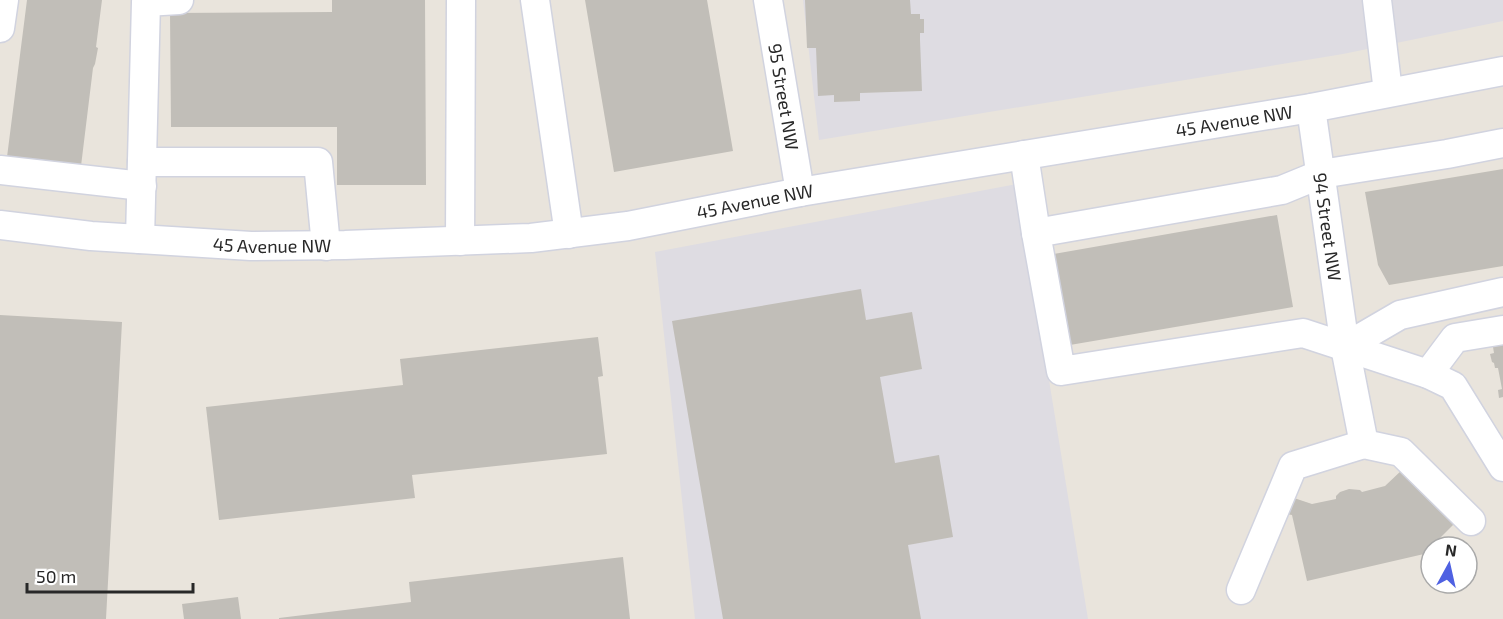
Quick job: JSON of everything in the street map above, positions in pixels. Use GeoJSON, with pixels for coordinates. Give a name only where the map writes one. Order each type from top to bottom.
{"type":"FeatureCollection","features":[{"type":"Feature","properties":{"kind":"street"},"geometry":{"type":"LineString","coordinates":[[0,28],[4,0]]}},
{"type":"Feature","properties":{"kind":"street"},"geometry":{"type":"LineString","coordinates":[[140,240],[146,1],[179,0]]}},
{"type":"Feature","properties":{"kind":"street"},"geometry":{"type":"LineString","coordinates":[[460,241],[461,0]]}},
{"type":"Feature","properties":{"kind":"street"},"geometry":{"type":"LineString","coordinates":[[536,0],[569,234]]}},
{"type":"Feature","properties":{"kind":"street","name":"95 Street NW"},"geometry":{"type":"LineString","coordinates":[[768,0],[800,192]]}},
{"type":"Feature","properties":{"kind":"street"},"geometry":{"type":"LineString","coordinates":[[1377,0],[1388,92]]}},
{"type":"Feature","properties":{"kind":"street","name":"45 Avenue NW"},"geometry":{"type":"LineString","coordinates":[[0,225],[91,236],[251,246],[326,246],[531,238],[628,226],[800,192],[1311,108],[1503,71]]}},
{"type":"Feature","properties":{"kind":"street","name":"94 Street NW"},"geometry":{"type":"LineString","coordinates":[[1311,108],[1346,347],[1364,444]]}},
{"type":"Feature","properties":{"kind":"street"},"geometry":{"type":"LineString","coordinates":[[1036,233],[1282,190],[1321,174],[1503,143]]}},
{"type":"Feature","properties":{"kind":"street"},"geometry":{"type":"LineString","coordinates":[[1024,155],[1061,371],[1303,333],[1428,374],[1453,386],[1503,467]]}},
{"type":"Feature","properties":{"kind":"street"},"geometry":{"type":"LineString","coordinates":[[0,170],[142,174],[318,162],[326,246]]}},
{"type":"Feature","properties":{"kind":"street"},"geometry":{"type":"LineString","coordinates":[[1346,347],[1400,315],[1503,292]]}},
{"type":"Feature","properties":{"kind":"street"},"geometry":{"type":"LineString","coordinates":[[1428,374],[1455,338],[1503,330]]}},
{"type":"Feature","properties":{"kind":"street"},"geometry":{"type":"LineString","coordinates":[[1240,590],[1293,466],[1364,444],[1401,452],[1471,521]]}},
{"type":"Feature","properties":{"kind":"shaded area"},"geometry":{"type":"Polygon","coordinates":[[[803,0],[1503,0],[1503,21],[1343,54],[819,140],[803,0]]]}},
{"type":"Feature","properties":{"kind":"shaded area"},"geometry":{"type":"Polygon","coordinates":[[[1017,184],[1088,619],[695,619],[655,252],[1017,184]]]}},
{"type":"Feature","properties":{"kind":"building"},"geometry":{"type":"Polygon","coordinates":[[[27,0],[102,0],[96,47],[98,48],[93,68],[81,166],[7,157],[27,0]]]}},
{"type":"Feature","properties":{"kind":"building"},"geometry":{"type":"Polygon","coordinates":[[[332,0],[425,0],[426,185],[337,185],[337,127],[171,127],[170,13],[332,12],[332,0]]]}},
{"type":"Feature","properties":{"kind":"building"},"geometry":{"type":"Polygon","coordinates":[[[585,0],[707,0],[733,151],[614,172],[585,0]]]}},
{"type":"Feature","properties":{"kind":"building"},"geometry":{"type":"Polygon","coordinates":[[[805,0],[910,0],[911,14],[920,14],[920,19],[924,19],[924,33],[920,33],[922,91],[860,93],[860,101],[834,102],[834,95],[818,96],[816,48],[807,48],[805,0]]]}},
{"type":"Feature","properties":{"kind":"building"},"geometry":{"type":"Polygon","coordinates":[[[1503,169],[1503,266],[1389,285],[1378,265],[1365,192],[1503,169]]]}},
{"type":"Feature","properties":{"kind":"building"},"geometry":{"type":"Polygon","coordinates":[[[1277,215],[1293,307],[1064,346],[1048,255],[1277,215]]]}},
{"type":"Feature","properties":{"kind":"building"},"geometry":{"type":"Polygon","coordinates":[[[861,289],[866,320],[912,312],[922,369],[880,377],[895,463],[939,455],[953,537],[908,545],[921,619],[723,619],[672,321],[861,289]]]}},
{"type":"Feature","properties":{"kind":"building"},"geometry":{"type":"Polygon","coordinates":[[[0,315],[122,322],[106,619],[0,619],[0,315]]]}},
{"type":"Feature","properties":{"kind":"building"},"geometry":{"type":"Polygon","coordinates":[[[598,337],[603,376],[598,377],[607,454],[412,475],[415,498],[219,520],[206,407],[403,385],[400,359],[598,337]]]}},
{"type":"Feature","properties":{"kind":"building"},"geometry":{"type":"Polygon","coordinates":[[[1503,339],[1503,397],[1499,398],[1498,390],[1502,389],[1498,368],[1495,368],[1490,354],[1494,353],[1492,341],[1503,339]]]}},
{"type":"Feature","properties":{"kind":"building"},"geometry":{"type":"Polygon","coordinates":[[[1403,469],[1455,523],[1443,535],[1419,535],[1419,555],[1307,581],[1292,515],[1286,514],[1291,497],[1312,504],[1336,499],[1340,492],[1349,489],[1362,492],[1385,486],[1403,469]]]}},
{"type":"Feature","properties":{"kind":"building"},"geometry":{"type":"Polygon","coordinates":[[[623,557],[630,619],[279,619],[411,602],[409,582],[623,557]]]}},
{"type":"Feature","properties":{"kind":"building"},"geometry":{"type":"Polygon","coordinates":[[[238,597],[241,619],[184,619],[182,604],[238,597]]]}}]}
